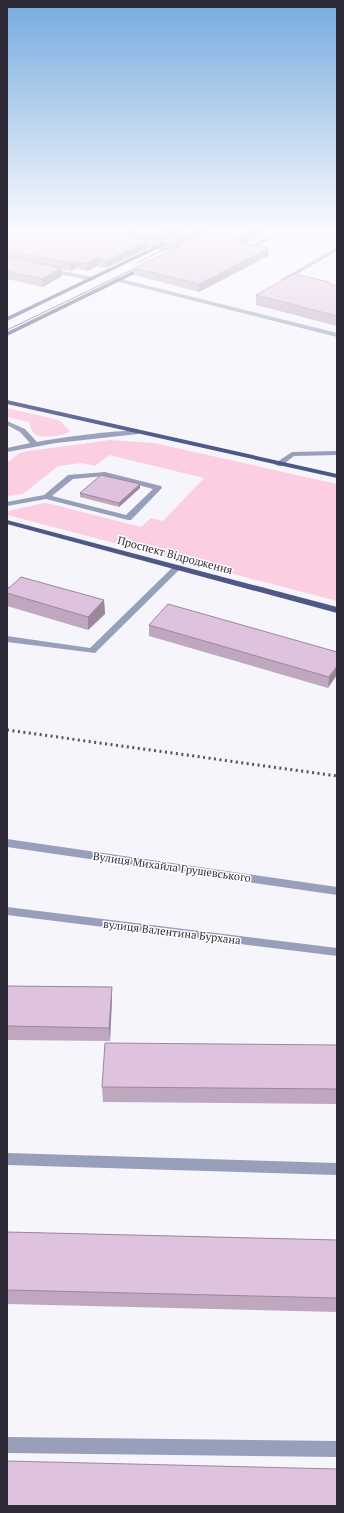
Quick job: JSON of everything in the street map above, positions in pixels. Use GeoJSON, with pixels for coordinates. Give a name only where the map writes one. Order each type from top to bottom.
{"type":"FeatureCollection","features":[{"type":"Feature","properties":{"kind":"main road"},"geometry":{"type":"LineString","coordinates":[[7,319],[44,302]]}},
{"type":"Feature","properties":{"kind":"main road"},"geometry":{"type":"LineString","coordinates":[[7,334],[74,302]]}},
{"type":"Feature","properties":{"kind":"main road"},"geometry":{"type":"LineString","coordinates":[[7,402],[278,464],[337,476]]}},
{"type":"Feature","properties":{"kind":"main road","name":"Проспект Відродження"},"geometry":{"type":"LineString","coordinates":[[7,522],[337,610]]}},
{"type":"Feature","properties":{"kind":"street"},"geometry":{"type":"LineString","coordinates":[[204,302],[337,335]]}},
{"type":"Feature","properties":{"kind":"street"},"geometry":{"type":"LineString","coordinates":[[7,423],[19,426],[28,434],[34,443]]}},
{"type":"Feature","properties":{"kind":"street"},"geometry":{"type":"LineString","coordinates":[[7,450],[34,443],[88,436],[138,432]]}},
{"type":"Feature","properties":{"kind":"street"},"geometry":{"type":"LineString","coordinates":[[278,464],[292,454],[337,453]]}},
{"type":"Feature","properties":{"kind":"street"},"geometry":{"type":"LineString","coordinates":[[7,504],[46,497],[128,518],[158,488],[105,474],[71,477],[46,497]]}},
{"type":"Feature","properties":{"kind":"street"},"geometry":{"type":"LineString","coordinates":[[7,639],[92,651],[178,567]]}},
{"type":"Feature","properties":{"kind":"street","name":"Вулиця Михайла Грушевського"},"geometry":{"type":"LineString","coordinates":[[7,843],[337,891]]}},
{"type":"Feature","properties":{"kind":"street","name":"вулиця Валентина Бурхана"},"geometry":{"type":"LineString","coordinates":[[7,911],[337,952]]}},
{"type":"Feature","properties":{"kind":"street"},"geometry":{"type":"LineString","coordinates":[[7,1159],[337,1169]]}},
{"type":"Feature","properties":{"kind":"street"},"geometry":{"type":"LineString","coordinates":[[7,1445],[337,1450]]}},
{"type":"Feature","properties":{"kind":"shaded area"},"geometry":{"type":"Polygon","coordinates":[[[7,408],[59,420],[70,431],[68,433],[53,436],[38,436],[33,432],[29,422],[7,417],[7,408]]]}},
{"type":"Feature","properties":{"kind":"shaded area"},"geometry":{"type":"Polygon","coordinates":[[[110,440],[154,443],[337,484],[337,601],[7,515],[7,512],[12,510],[44,503],[141,527],[151,518],[163,521],[204,478],[109,455],[95,466],[81,463],[58,466],[23,494],[7,496],[7,463],[19,453],[110,440]]]}},
{"type":"Feature","properties":{"kind":"building"},"geometry":{"type":"Polygon","coordinates":[[[281,302],[337,302],[337,316],[281,302]]]}},
{"type":"Feature","properties":{"kind":"building"},"geometry":{"type":"Polygon","coordinates":[[[101,475],[140,484],[119,503],[80,493],[101,475]]]}},
{"type":"Feature","properties":{"kind":"building"},"geometry":{"type":"Polygon","coordinates":[[[21,577],[104,600],[88,617],[7,593],[7,587],[9,588],[21,577]]]}},
{"type":"Feature","properties":{"kind":"building"},"geometry":{"type":"Polygon","coordinates":[[[168,604],[337,652],[337,666],[329,677],[149,625],[168,604]]]}},
{"type":"Feature","properties":{"kind":"building"},"geometry":{"type":"Polygon","coordinates":[[[7,986],[112,987],[109,1028],[7,1026],[7,986]]]}},
{"type":"Feature","properties":{"kind":"building"},"geometry":{"type":"Polygon","coordinates":[[[105,1043],[337,1045],[337,1089],[102,1087],[105,1043]]]}},
{"type":"Feature","properties":{"kind":"building"},"geometry":{"type":"Polygon","coordinates":[[[7,1232],[337,1240],[337,1298],[7,1290],[7,1232]]]}},
{"type":"Feature","properties":{"kind":"building"},"geometry":{"type":"Polygon","coordinates":[[[7,1461],[337,1469],[337,1506],[7,1506],[7,1461]]]}},
{"type":"Feature","properties":{"kind":"tram line"},"geometry":{"type":"LineString","coordinates":[[7,330],[66,302]]}},
{"type":"Feature","properties":{"kind":"railway"},"geometry":{"type":"LineString","coordinates":[[7,730],[337,776]]}}]}
